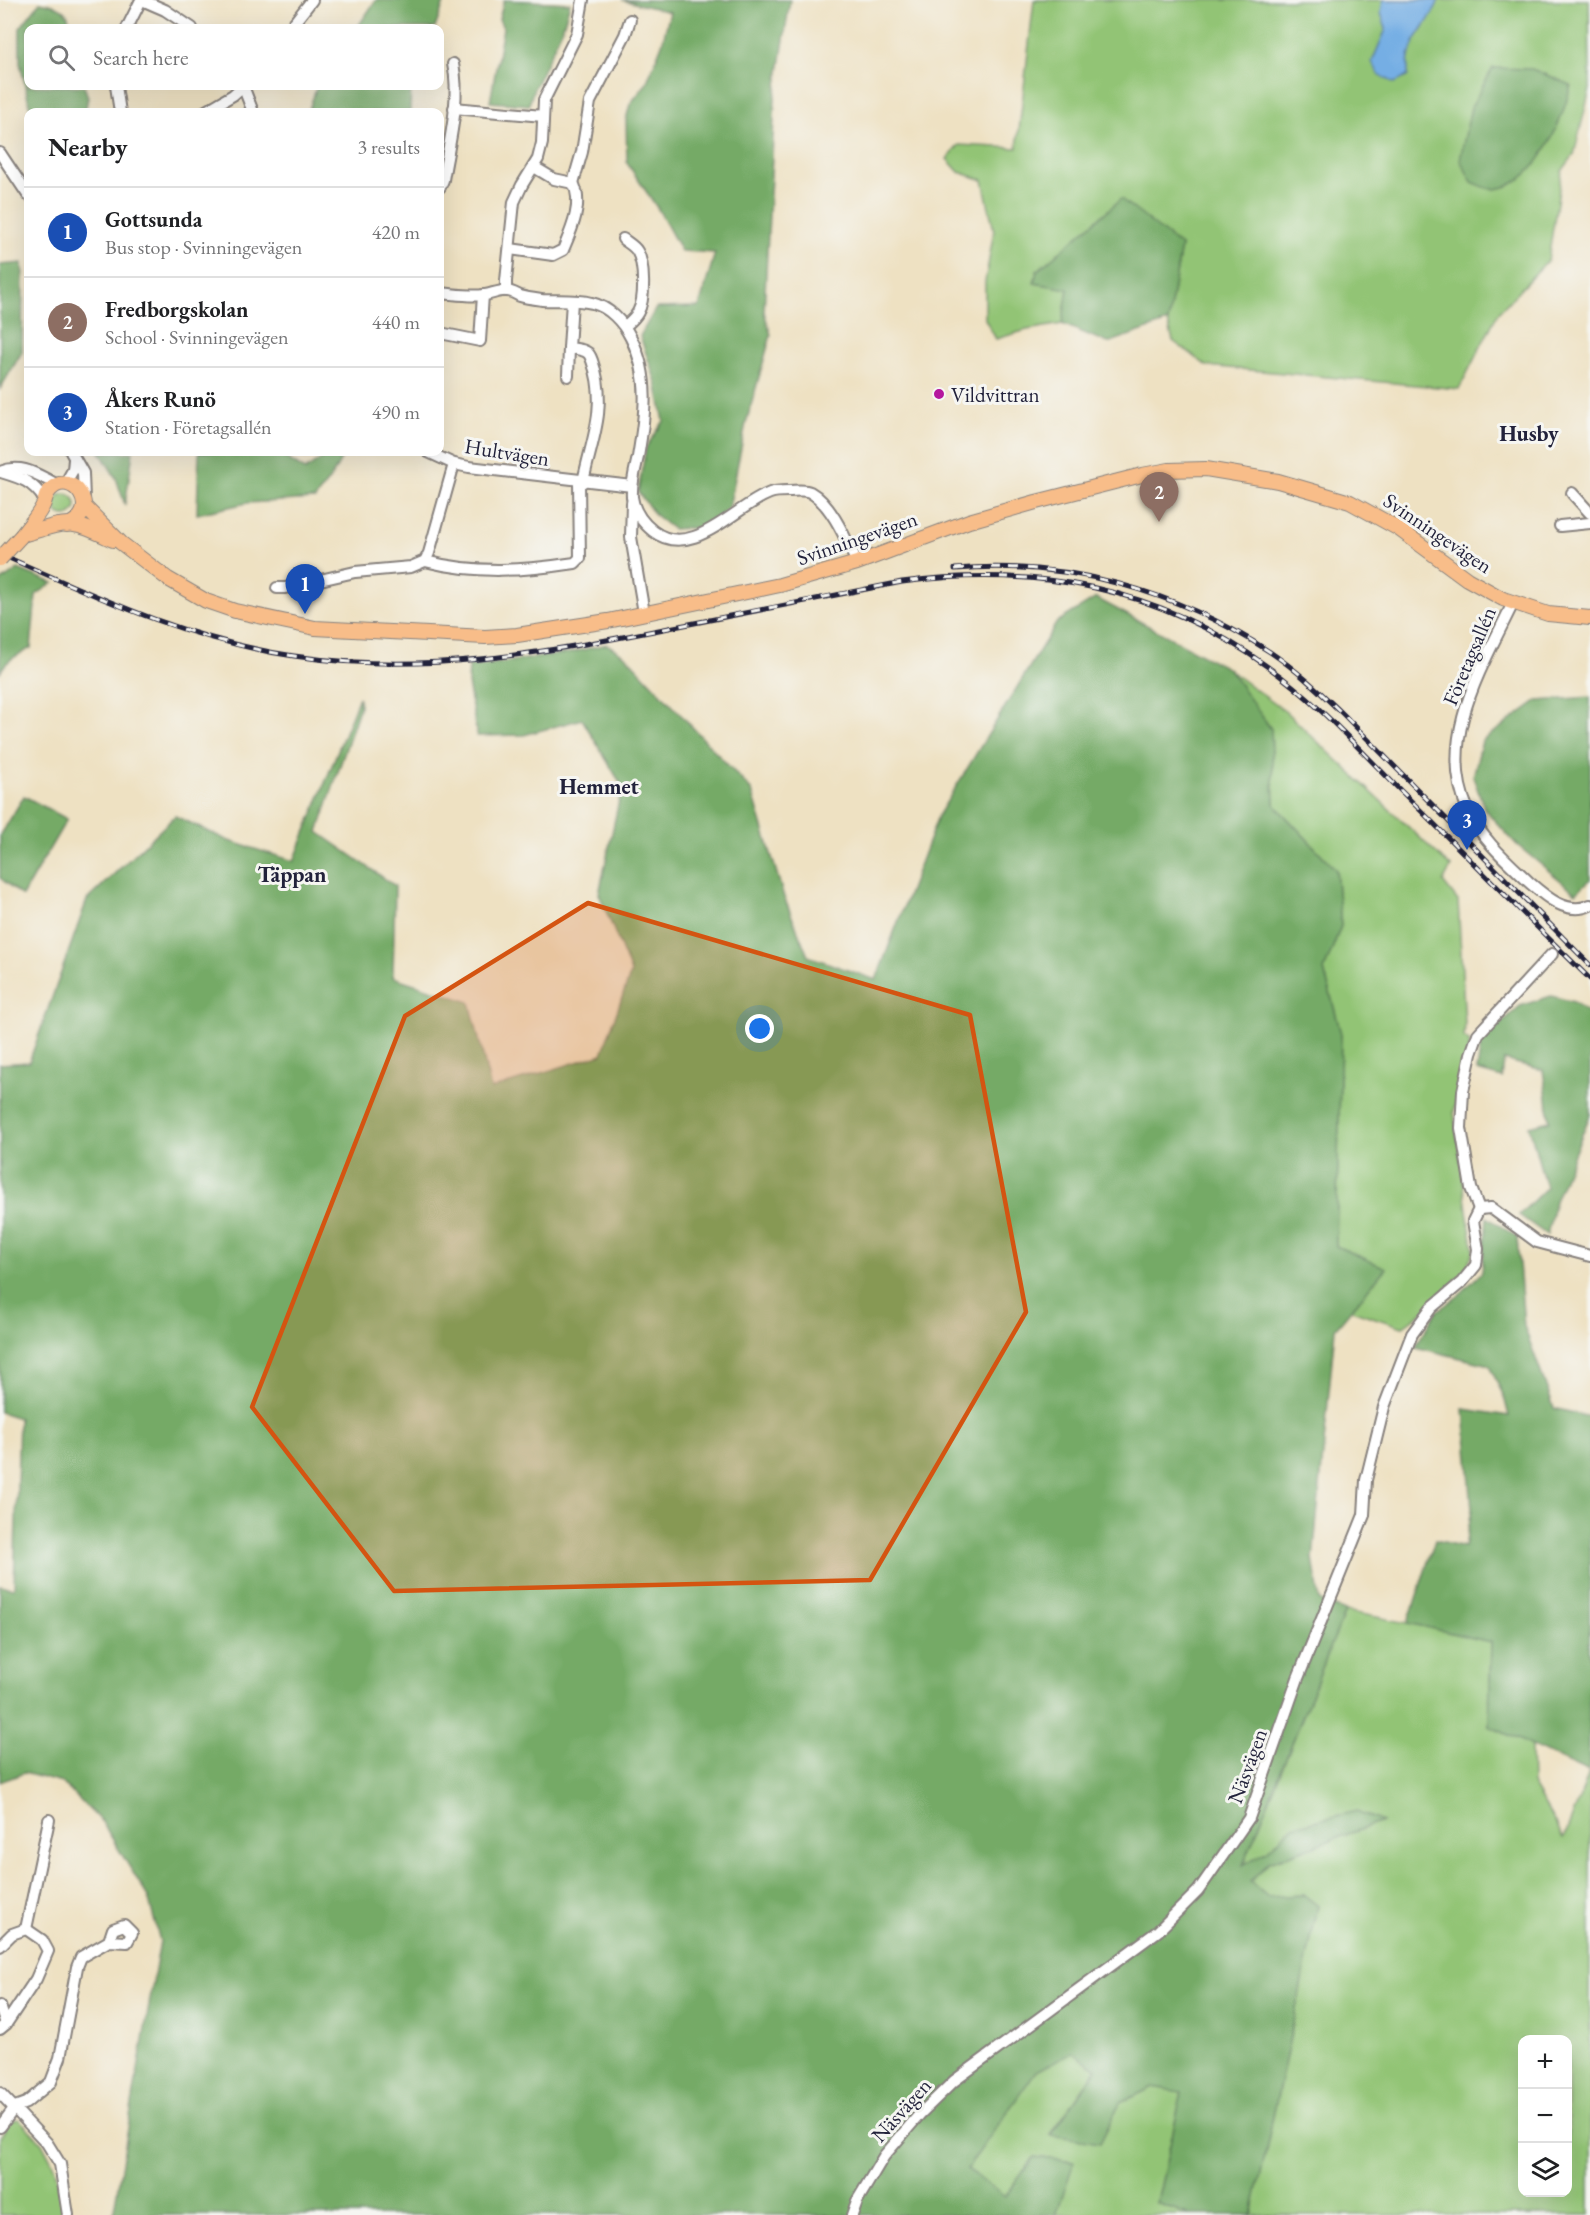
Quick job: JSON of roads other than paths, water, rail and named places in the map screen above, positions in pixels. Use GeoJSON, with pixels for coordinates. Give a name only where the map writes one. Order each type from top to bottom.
{"type":"FeatureCollection","features":[{"type":"Feature","properties":{"kind":"main road","name":"Svinningevägen"},"geometry":{"type":"LineString","coordinates":[[50,491],[76,488],[84,502],[121,543],[168,579],[206,601],[235,611],[315,628],[484,637],[517,635],[644,614],[780,585],[857,563],[969,521],[1046,500],[1142,475],[1169,470],[1206,469],[1259,477],[1350,502],[1399,528],[1478,586],[1513,603],[1548,614],[1590,618]]}},
{"type":"Feature","properties":{"kind":"main road"},"geometry":{"type":"LineString","coordinates":[[50,491],[47,515],[51,520],[64,524]]}},
{"type":"Feature","properties":{"kind":"main road"},"geometry":{"type":"LineString","coordinates":[[0,559],[22,535],[50,491]]}},
{"type":"Feature","properties":{"kind":"main road"},"geometry":{"type":"LineString","coordinates":[[22,535],[79,518],[84,502]]}},
{"type":"Feature","properties":{"kind":"main road","name":"Svinningevägen"},"geometry":{"type":"LineString","coordinates":[[64,524],[95,532],[121,543]]}},
{"type":"Feature","properties":{"kind":"street"},"geometry":{"type":"LineString","coordinates":[[130,24],[141,0],[165,10],[186,24]]}},
{"type":"Feature","properties":{"kind":"street"},"geometry":{"type":"LineString","coordinates":[[293,24],[312,0]]}},
{"type":"Feature","properties":{"kind":"street"},"geometry":{"type":"LineString","coordinates":[[506,291],[514,202],[522,184],[534,167],[542,143],[544,100],[577,34],[583,0]]}},
{"type":"Feature","properties":{"kind":"street"},"geometry":{"type":"LineString","coordinates":[[573,183],[582,152],[590,102],[625,35],[630,20]]}},
{"type":"Feature","properties":{"kind":"street"},"geometry":{"type":"LineString","coordinates":[[444,173],[454,108],[456,77],[453,64]]}},
{"type":"Feature","properties":{"kind":"street"},"geometry":{"type":"LineString","coordinates":[[117,90],[119,108]]}},
{"type":"Feature","properties":{"kind":"street"},"geometry":{"type":"LineString","coordinates":[[211,108],[238,90]]}},
{"type":"Feature","properties":{"kind":"street"},"geometry":{"type":"LineString","coordinates":[[245,90],[251,108]]}},
{"type":"Feature","properties":{"kind":"street"},"geometry":{"type":"LineString","coordinates":[[454,108],[543,116]]}},
{"type":"Feature","properties":{"kind":"street"},"geometry":{"type":"LineString","coordinates":[[0,153],[24,189]]}},
{"type":"Feature","properties":{"kind":"street"},"geometry":{"type":"LineString","coordinates":[[510,249],[553,255],[563,250],[574,223],[577,189],[573,183],[554,179],[534,167]]}},
{"type":"Feature","properties":{"kind":"street"},"geometry":{"type":"LineString","coordinates":[[623,239],[639,253],[643,277],[641,305],[634,318],[625,326]]}},
{"type":"Feature","properties":{"kind":"street"},"geometry":{"type":"LineString","coordinates":[[444,293],[483,295],[506,291],[542,300],[591,303],[603,308],[625,326],[638,353],[646,395],[645,419],[632,486],[631,537],[644,614]]}},
{"type":"Feature","properties":{"kind":"street"},"geometry":{"type":"LineString","coordinates":[[444,334],[480,341],[483,295]]}},
{"type":"Feature","properties":{"kind":"street"},"geometry":{"type":"LineString","coordinates":[[568,376],[572,301]]}},
{"type":"Feature","properties":{"kind":"street"},"geometry":{"type":"LineString","coordinates":[[278,588],[355,572],[411,567],[425,561],[491,570],[527,570],[575,563],[580,558],[581,482],[600,415],[600,400],[599,384],[590,356],[584,350],[570,348]]}},
{"type":"Feature","properties":{"kind":"street"},"geometry":{"type":"LineString","coordinates":[[50,491],[73,470],[72,456]]}},
{"type":"Feature","properties":{"kind":"street"},"geometry":{"type":"LineString","coordinates":[[73,456],[82,473],[84,502]]}},
{"type":"Feature","properties":{"kind":"street","name":"Hultvägen"},"geometry":{"type":"LineString","coordinates":[[437,456],[454,464],[581,482],[632,486]]}},
{"type":"Feature","properties":{"kind":"street"},"geometry":{"type":"LineString","coordinates":[[425,561],[454,464]]}},
{"type":"Feature","properties":{"kind":"street"},"geometry":{"type":"LineString","coordinates":[[1,472],[11,467],[23,468],[50,491]]}},
{"type":"Feature","properties":{"kind":"street"},"geometry":{"type":"LineString","coordinates":[[1,472],[27,480],[35,486],[50,491]]}},
{"type":"Feature","properties":{"kind":"street"},"geometry":{"type":"LineString","coordinates":[[632,500],[638,514],[651,529],[668,538],[682,541],[708,532],[771,492],[801,490],[810,492],[825,505],[843,532],[857,563]]}},
{"type":"Feature","properties":{"kind":"street"},"geometry":{"type":"LineString","coordinates":[[1572,493],[1590,513]]}},
{"type":"Feature","properties":{"kind":"street"},"geometry":{"type":"LineString","coordinates":[[1560,526],[1590,523]]}},
{"type":"Feature","properties":{"kind":"street","name":"Företagsallén"},"geometry":{"type":"LineString","coordinates":[[1513,603],[1476,678],[1458,736],[1457,762],[1461,788],[1468,811],[1486,837],[1535,887],[1564,906],[1578,910],[1590,905]]}},
{"type":"Feature","properties":{"kind":"street"},"geometry":{"type":"LineString","coordinates":[[1551,954],[1478,1034],[1471,1053],[1463,1091],[1461,1128],[1471,1188],[1479,1209],[1491,1208],[1537,1242],[1590,1256]]}},
{"type":"Feature","properties":{"kind":"street","name":"Näsvägen"},"geometry":{"type":"LineString","coordinates":[[852,2215],[857,2201],[884,2156],[920,2114],[954,2081],[1158,1931],[1198,1891],[1249,1818],[1298,1678],[1364,1515],[1366,1480],[1384,1407],[1412,1334],[1431,1308],[1462,1282],[1476,1265],[1478,1249],[1473,1221],[1479,1209]]}},
{"type":"Feature","properties":{"kind":"street"},"geometry":{"type":"LineString","coordinates":[[26,1929],[49,1820]]}},
{"type":"Feature","properties":{"kind":"street"},"geometry":{"type":"LineString","coordinates":[[0,1946],[12,1934],[26,1929]]}},
{"type":"Feature","properties":{"kind":"street"},"geometry":{"type":"LineString","coordinates":[[3,2027],[36,1979],[48,1950],[42,1941],[26,1929]]}},
{"type":"Feature","properties":{"kind":"street"},"geometry":{"type":"LineString","coordinates":[[0,2127],[15,2107],[26,2103],[51,2082],[60,2058],[77,1967],[81,1958],[109,1941]]}},
{"type":"Feature","properties":{"kind":"street"},"geometry":{"type":"LineString","coordinates":[[0,2006],[3,2027]]}},
{"type":"Feature","properties":{"kind":"street"},"geometry":{"type":"LineString","coordinates":[[0,2093],[47,2144],[60,2164],[68,2215]]}},
{"type":"Feature","properties":{"kind":"water"},"geometry":{"type":"Polygon","coordinates":[[[1383,0],[1439,0],[1410,52],[1408,76],[1395,83],[1380,76],[1372,62],[1386,29],[1381,13],[1383,0]]]}},
{"type":"Feature","properties":{"kind":"railway"},"geometry":{"type":"LineString","coordinates":[[0,554],[107,601],[218,640],[294,656],[389,663],[435,662],[525,654],[902,582],[952,577],[1048,580],[1094,588],[1139,600],[1183,617],[1226,639],[1303,694],[1590,979]]}},
{"type":"Feature","properties":{"kind":"railway"},"geometry":{"type":"LineString","coordinates":[[955,569],[997,567],[1038,569],[1119,584],[1159,596],[1197,612],[1270,652],[1317,689],[1343,714],[1590,965]]}},
{"type":"Feature","properties":{"kind":"place","name":"Vildvittran"},"geometry":{"type":"Point","coordinates":[939,394]}},
{"type":"Feature","properties":{"kind":"place","name":"Fredborgskolan"},"geometry":{"type":"Point","coordinates":[1159,522]}},
{"type":"Feature","properties":{"kind":"place","name":"Gottsunda"},"geometry":{"type":"Point","coordinates":[305,614]}},
{"type":"Feature","properties":{"kind":"place","name":"Åkers Runö"},"geometry":{"type":"Point","coordinates":[1467,850]}},
{"type":"Feature","properties":{"kind":"district","name":"Husby"},"geometry":{"type":"Point","coordinates":[1529,433]}},
{"type":"Feature","properties":{"kind":"district","name":"Hemmet"},"geometry":{"type":"Point","coordinates":[599,786]}},
{"type":"Feature","properties":{"kind":"district","name":"Täppan"},"geometry":{"type":"Point","coordinates":[292,874]}}]}
